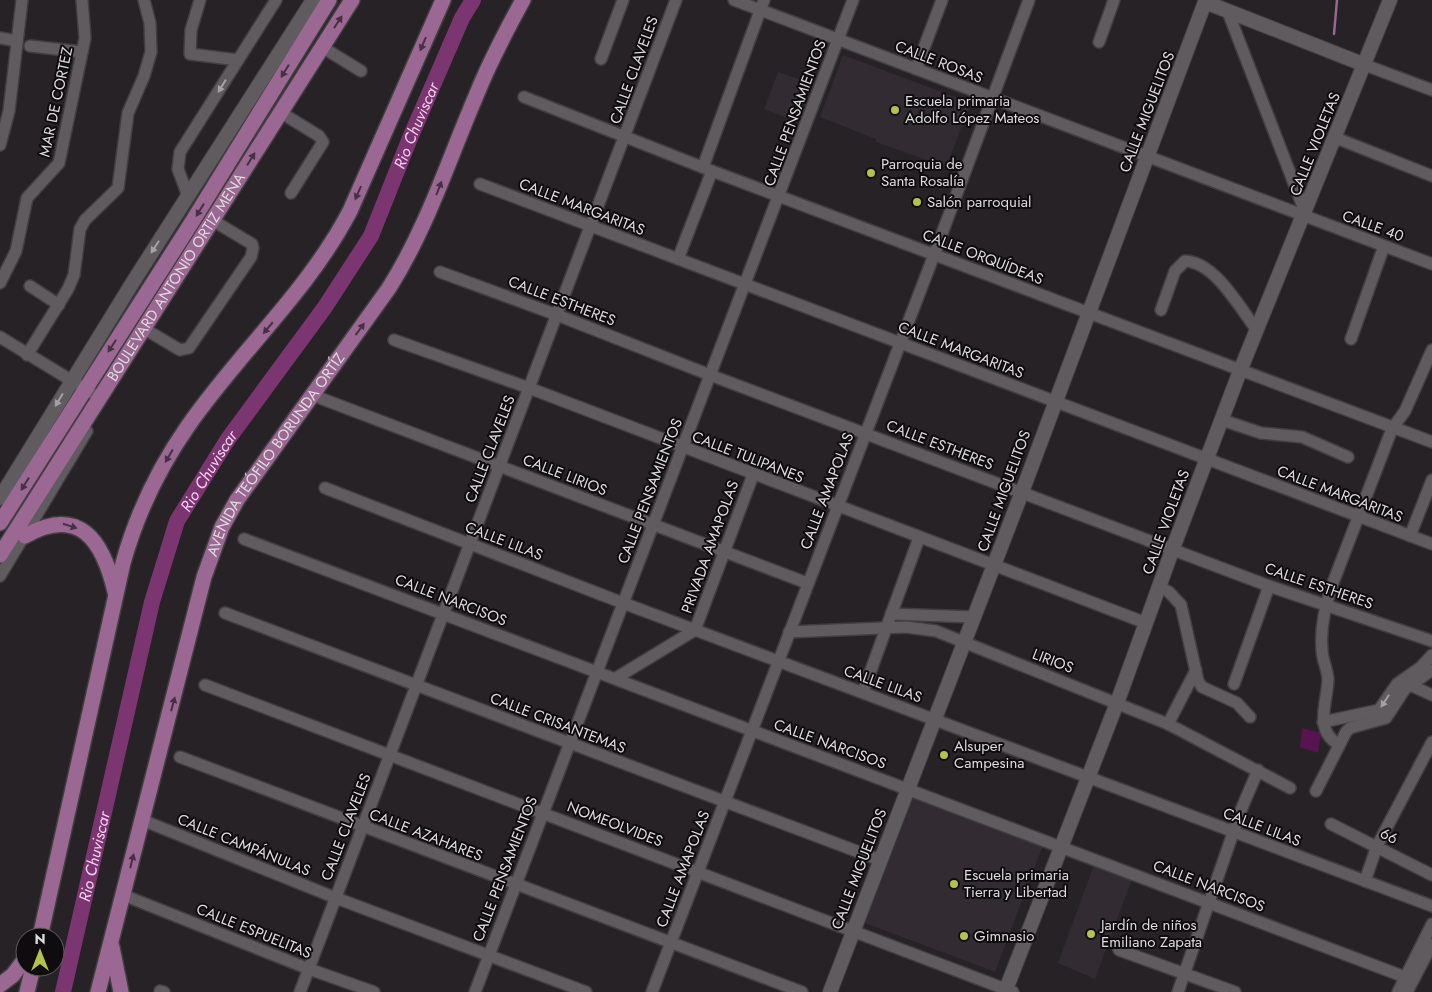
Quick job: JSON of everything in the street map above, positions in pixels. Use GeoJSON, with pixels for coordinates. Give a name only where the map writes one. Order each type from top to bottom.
{"type":"FeatureCollection","features":[{"type":"Feature","properties":{"kind":"main road","name":"BOULEVARD ANTONIO ORTIZ MENA"},"geometry":{"type":"LineString","coordinates":[[0,523],[192,222],[329,0]]}},
{"type":"Feature","properties":{"kind":"main road","name":"BOULEVARD ANTONIO ORTIZ MENA"},"geometry":{"type":"LineString","coordinates":[[0,555],[352,0]]}},
{"type":"Feature","properties":{"kind":"main road"},"geometry":{"type":"LineString","coordinates":[[42,927],[132,533],[153,483],[188,425],[308,279],[334,241],[350,211],[443,0]]}},
{"type":"Feature","properties":{"kind":"main road","name":"AVENIDA TEÓFILO BORUNDA ORTÍZ"},"geometry":{"type":"LineString","coordinates":[[98,992],[204,577],[219,536],[237,500],[406,261],[431,208],[476,94],[523,0]]}},
{"type":"Feature","properties":{"kind":"main road"},"geometry":{"type":"LineString","coordinates":[[25,536],[51,523],[67,523],[83,531],[97,545],[106,559],[116,598]]}},
{"type":"Feature","properties":{"kind":"main road"},"geometry":{"type":"LineString","coordinates":[[39,927],[48,900]]}},
{"type":"Feature","properties":{"kind":"main road"},"geometry":{"type":"LineString","coordinates":[[111,942],[121,992]]}},
{"type":"Feature","properties":{"kind":"main road"},"geometry":{"type":"LineString","coordinates":[[0,985],[15,972]]}},
{"type":"Feature","properties":{"kind":"main road"},"geometry":{"type":"LineString","coordinates":[[27,992],[31,977]]}},
{"type":"Feature","properties":{"kind":"street"},"geometry":{"type":"LineString","coordinates":[[0,145],[9,111],[22,0]]}},
{"type":"Feature","properties":{"kind":"street","name":"MAR DE CORTEZ"},"geometry":{"type":"LineString","coordinates":[[0,283],[16,251],[27,198],[59,163],[85,38],[82,0]]}},
{"type":"Feature","properties":{"kind":"street"},"geometry":{"type":"LineString","coordinates":[[26,355],[59,305],[74,276],[80,229],[85,220],[118,188],[128,113],[144,76],[151,52],[150,24],[144,0]]}},
{"type":"Feature","properties":{"kind":"street"},"geometry":{"type":"LineString","coordinates":[[200,0],[192,30],[190,54],[238,60]]}},
{"type":"Feature","properties":{"kind":"street"},"geometry":{"type":"LineString","coordinates":[[188,196],[178,169],[180,152],[276,0]]}},
{"type":"Feature","properties":{"kind":"street"},"geometry":{"type":"LineString","coordinates":[[0,498],[71,381],[313,0]]}},
{"type":"Feature","properties":{"kind":"street"},"geometry":{"type":"LineString","coordinates":[[601,59],[622,0]]}},
{"type":"Feature","properties":{"kind":"street","name":"CALLE CLAVELES"},"geometry":{"type":"LineString","coordinates":[[300,992],[590,226],[626,138],[676,0]]}},
{"type":"Feature","properties":{"kind":"street","name":"CALLE ROSAS"},"geometry":{"type":"LineString","coordinates":[[734,0],[762,5],[838,39],[1304,215]]}},
{"type":"Feature","properties":{"kind":"street","name":"CALLE PENSAMIENTOS"},"geometry":{"type":"LineString","coordinates":[[475,992],[780,196],[853,0]]}},
{"type":"Feature","properties":{"kind":"street"},"geometry":{"type":"LineString","coordinates":[[916,69],[942,0]]}},
{"type":"Feature","properties":{"kind":"street","name":"CALLE AMAPOLAS"},"geometry":{"type":"LineString","coordinates":[[652,992],[864,433],[934,255],[1029,0]]}},
{"type":"Feature","properties":{"kind":"street"},"geometry":{"type":"LineString","coordinates":[[1099,42],[1114,0]]}},
{"type":"Feature","properties":{"kind":"street","name":"CALLE VIOLETAS"},"geometry":{"type":"LineString","coordinates":[[1008,991],[1117,703],[1206,459],[1390,0]]}},
{"type":"Feature","properties":{"kind":"street"},"geometry":{"type":"LineString","coordinates":[[1204,1],[1228,12],[1432,90]]}},
{"type":"Feature","properties":{"kind":"street","name":"CALLE MIGUELITOS"},"geometry":{"type":"LineString","coordinates":[[830,992],[1022,492],[1204,1]]}},
{"type":"Feature","properties":{"kind":"street"},"geometry":{"type":"LineString","coordinates":[[678,259],[762,5]]}},
{"type":"Feature","properties":{"kind":"street"},"geometry":{"type":"LineString","coordinates":[[1228,12],[1304,215]]}},
{"type":"Feature","properties":{"kind":"street"},"geometry":{"type":"LineString","coordinates":[[0,38],[17,41]]}},
{"type":"Feature","properties":{"kind":"street"},"geometry":{"type":"LineString","coordinates":[[30,46],[82,52]]}},
{"type":"Feature","properties":{"kind":"street"},"geometry":{"type":"LineString","coordinates":[[322,47],[361,71]]}},
{"type":"Feature","properties":{"kind":"street","name":"CALLE ORQUÍDEAS"},"geometry":{"type":"LineString","coordinates":[[524,97],[626,138],[1089,314],[1392,429],[1432,442]]}},
{"type":"Feature","properties":{"kind":"street"},"geometry":{"type":"LineString","coordinates":[[280,112],[319,136],[323,142],[291,193]]}},
{"type":"Feature","properties":{"kind":"street"},"geometry":{"type":"LineString","coordinates":[[1336,138],[1432,176]]}},
{"type":"Feature","properties":{"kind":"street","name":"CALLE MARGARITAS"},"geometry":{"type":"LineString","coordinates":[[480,184],[1432,544]]}},
{"type":"Feature","properties":{"kind":"street","name":"CALLE 40"},"geometry":{"type":"LineString","coordinates":[[1304,215],[1432,264]]}},
{"type":"Feature","properties":{"kind":"street"},"geometry":{"type":"LineString","coordinates":[[143,328],[180,350],[189,348],[252,257],[254,248],[252,244],[212,220]]}},
{"type":"Feature","properties":{"kind":"street"},"geometry":{"type":"LineString","coordinates":[[1351,339],[1384,246]]}},
{"type":"Feature","properties":{"kind":"street"},"geometry":{"type":"LineString","coordinates":[[1161,310],[1175,271],[1185,261],[1191,261],[1201,264],[1218,279],[1257,330]]}},
{"type":"Feature","properties":{"kind":"street","name":"CALLE ESTHERES"},"geometry":{"type":"LineString","coordinates":[[440,272],[1173,548],[1269,586],[1432,641]]}},
{"type":"Feature","properties":{"kind":"street"},"geometry":{"type":"LineString","coordinates":[[30,286],[59,305]]}},
{"type":"Feature","properties":{"kind":"street"},"geometry":{"type":"LineString","coordinates":[[0,337],[26,355],[100,398],[97,413],[0,576]]}},
{"type":"Feature","properties":{"kind":"street","name":"CALLE TULIPANES"},"geometry":{"type":"LineString","coordinates":[[394,340],[529,388],[682,448],[1146,623]]}},
{"type":"Feature","properties":{"kind":"street"},"geometry":{"type":"LineString","coordinates":[[1338,744],[1326,735],[1323,722],[1328,680],[1322,650],[1326,604],[1392,429],[1404,411],[1432,353]]}},
{"type":"Feature","properties":{"kind":"street","name":"CALLE LIRIOS"},"geometry":{"type":"LineString","coordinates":[[312,395],[807,584]]}},
{"type":"Feature","properties":{"kind":"street"},"geometry":{"type":"LineString","coordinates":[[1222,420],[1261,433],[1302,438],[1348,457]]}},
{"type":"Feature","properties":{"kind":"street","name":"PRIVADA AMAPOLAS"},"geometry":{"type":"LineString","coordinates":[[696,630],[753,475]]}},
{"type":"Feature","properties":{"kind":"street"},"geometry":{"type":"LineString","coordinates":[[1410,536],[1432,480]]}},
{"type":"Feature","properties":{"kind":"street","name":"CALLE LILAS"},"geometry":{"type":"LineString","coordinates":[[325,488],[623,603],[1432,906]]}},
{"type":"Feature","properties":{"kind":"street"},"geometry":{"type":"LineString","coordinates":[[863,692],[919,538]]}},
{"type":"Feature","properties":{"kind":"street","name":"CALLE NARCISOS"},"geometry":{"type":"LineString","coordinates":[[244,539],[1208,901],[1405,977]]}},
{"type":"Feature","properties":{"kind":"street"},"geometry":{"type":"LineString","coordinates":[[1160,586],[1169,592],[1181,605],[1196,670],[1202,687],[1237,703],[1250,717]]}},
{"type":"Feature","properties":{"kind":"street"},"geometry":{"type":"LineString","coordinates":[[1234,684],[1269,586]]}},
{"type":"Feature","properties":{"kind":"street","name":"CALLE CRISANTEMAS"},"geometry":{"type":"LineString","coordinates":[[225,613],[880,860]]}},
{"type":"Feature","properties":{"kind":"street"},"geometry":{"type":"LineString","coordinates":[[891,614],[973,617]]}},
{"type":"Feature","properties":{"kind":"street","name":"LIRIOS"},"geometry":{"type":"LineString","coordinates":[[789,632],[922,628],[963,642],[1168,724],[1290,788]]}},
{"type":"Feature","properties":{"kind":"street"},"geometry":{"type":"LineString","coordinates":[[616,678],[696,630]]}},
{"type":"Feature","properties":{"kind":"street"},"geometry":{"type":"LineString","coordinates":[[1323,722],[1379,710],[1397,684],[1421,667],[1432,655]]}},
{"type":"Feature","properties":{"kind":"street"},"geometry":{"type":"LineString","coordinates":[[1168,724],[1196,670]]}},
{"type":"Feature","properties":{"kind":"street"},"geometry":{"type":"LineString","coordinates":[[1316,791],[1342,736],[1350,728],[1386,718],[1401,694],[1410,685],[1432,670]]}},
{"type":"Feature","properties":{"kind":"street","name":"NOMEOLVIDES"},"geometry":{"type":"LineString","coordinates":[[205,685],[854,930],[1008,991]]}},
{"type":"Feature","properties":{"kind":"street"},"geometry":{"type":"LineString","coordinates":[[1410,685],[1432,696]]}},
{"type":"Feature","properties":{"kind":"street"},"geometry":{"type":"LineString","coordinates":[[1364,881],[1377,846],[1432,742]]}},
{"type":"Feature","properties":{"kind":"street","name":"CALLE AZAHARES"},"geometry":{"type":"LineString","coordinates":[[180,757],[802,992]]}},
{"type":"Feature","properties":{"kind":"street"},"geometry":{"type":"LineString","coordinates":[[1178,992],[1208,901],[1258,770]]}},
{"type":"Feature","properties":{"kind":"street","name":"CALLE CAMPÁNULAS"},"geometry":{"type":"LineString","coordinates":[[142,820],[336,898],[586,992]]}},
{"type":"Feature","properties":{"kind":"street","name":"66"},"geometry":{"type":"LineString","coordinates":[[1332,824],[1432,875]]}},
{"type":"Feature","properties":{"kind":"street","name":"CALLE ESPUELITAS"},"geometry":{"type":"LineString","coordinates":[[123,895],[309,969],[374,992]]}},
{"type":"Feature","properties":{"kind":"street"},"geometry":{"type":"LineString","coordinates":[[1398,992],[1432,924]]}},
{"type":"Feature","properties":{"kind":"street"},"geometry":{"type":"LineString","coordinates":[[1407,992],[1428,965],[1432,944]]}},
{"type":"Feature","properties":{"kind":"street"},"geometry":{"type":"LineString","coordinates":[[1119,950],[1235,992]]}},
{"type":"Feature","properties":{"kind":"shaded area","name":"Escuela primaria Adolfo López Mateos"},"geometry":{"type":"Polygon","coordinates":[[[843,55],[971,103],[946,167],[876,142],[876,139],[820,117],[843,55]]]}},
{"type":"Feature","properties":{"kind":"shaded area"},"geometry":{"type":"Polygon","coordinates":[[[778,72],[804,81],[790,119],[764,109],[778,72]]]}},
{"type":"Feature","properties":{"kind":"shaded area"},"geometry":{"type":"Polygon","coordinates":[[[1302,728],[1321,733],[1318,753],[1300,747],[1302,728]]]}},
{"type":"Feature","properties":{"kind":"shaded area","name":"Escuela primaria Tierra y Libertad"},"geometry":{"type":"Polygon","coordinates":[[[913,798],[1043,845],[995,972],[865,923],[913,798]]]}},
{"type":"Feature","properties":{"kind":"shaded area","name":"Jardín de niños Emiliano Zapata"},"geometry":{"type":"Polygon","coordinates":[[[1094,865],[1132,879],[1095,979],[1058,963],[1094,865]]]}},
{"type":"Feature","properties":{"kind":"waterway","name":"Rio Chuviscar"},"geometry":{"type":"LineString","coordinates":[[63,992],[152,602],[177,521],[228,439],[325,307],[371,236],[410,138],[462,18],[473,0]]}},
{"type":"Feature","properties":{"kind":"waterway"},"geometry":{"type":"LineString","coordinates":[[1334,34],[1337,0]]}},
{"type":"Feature","properties":{"kind":"place","name":"Escuela primaria Adolfo López Mateos"},"geometry":{"type":"Point","coordinates":[895,110]}},
{"type":"Feature","properties":{"kind":"place","name":"Parroquia de Santa Rosalía"},"geometry":{"type":"Point","coordinates":[871,173]}},
{"type":"Feature","properties":{"kind":"place","name":"Salón parroquial"},"geometry":{"type":"Point","coordinates":[917,202]}},
{"type":"Feature","properties":{"kind":"place","name":"Alsuper Campesina"},"geometry":{"type":"Point","coordinates":[944,755]}},
{"type":"Feature","properties":{"kind":"place","name":"Escuela primaria Tierra y Libertad"},"geometry":{"type":"Point","coordinates":[954,884]}},
{"type":"Feature","properties":{"kind":"place","name":"Jardín de niños Emiliano Zapata"},"geometry":{"type":"Point","coordinates":[1091,934]}},
{"type":"Feature","properties":{"kind":"place","name":"Gimnasio"},"geometry":{"type":"Point","coordinates":[964,936]}}]}
